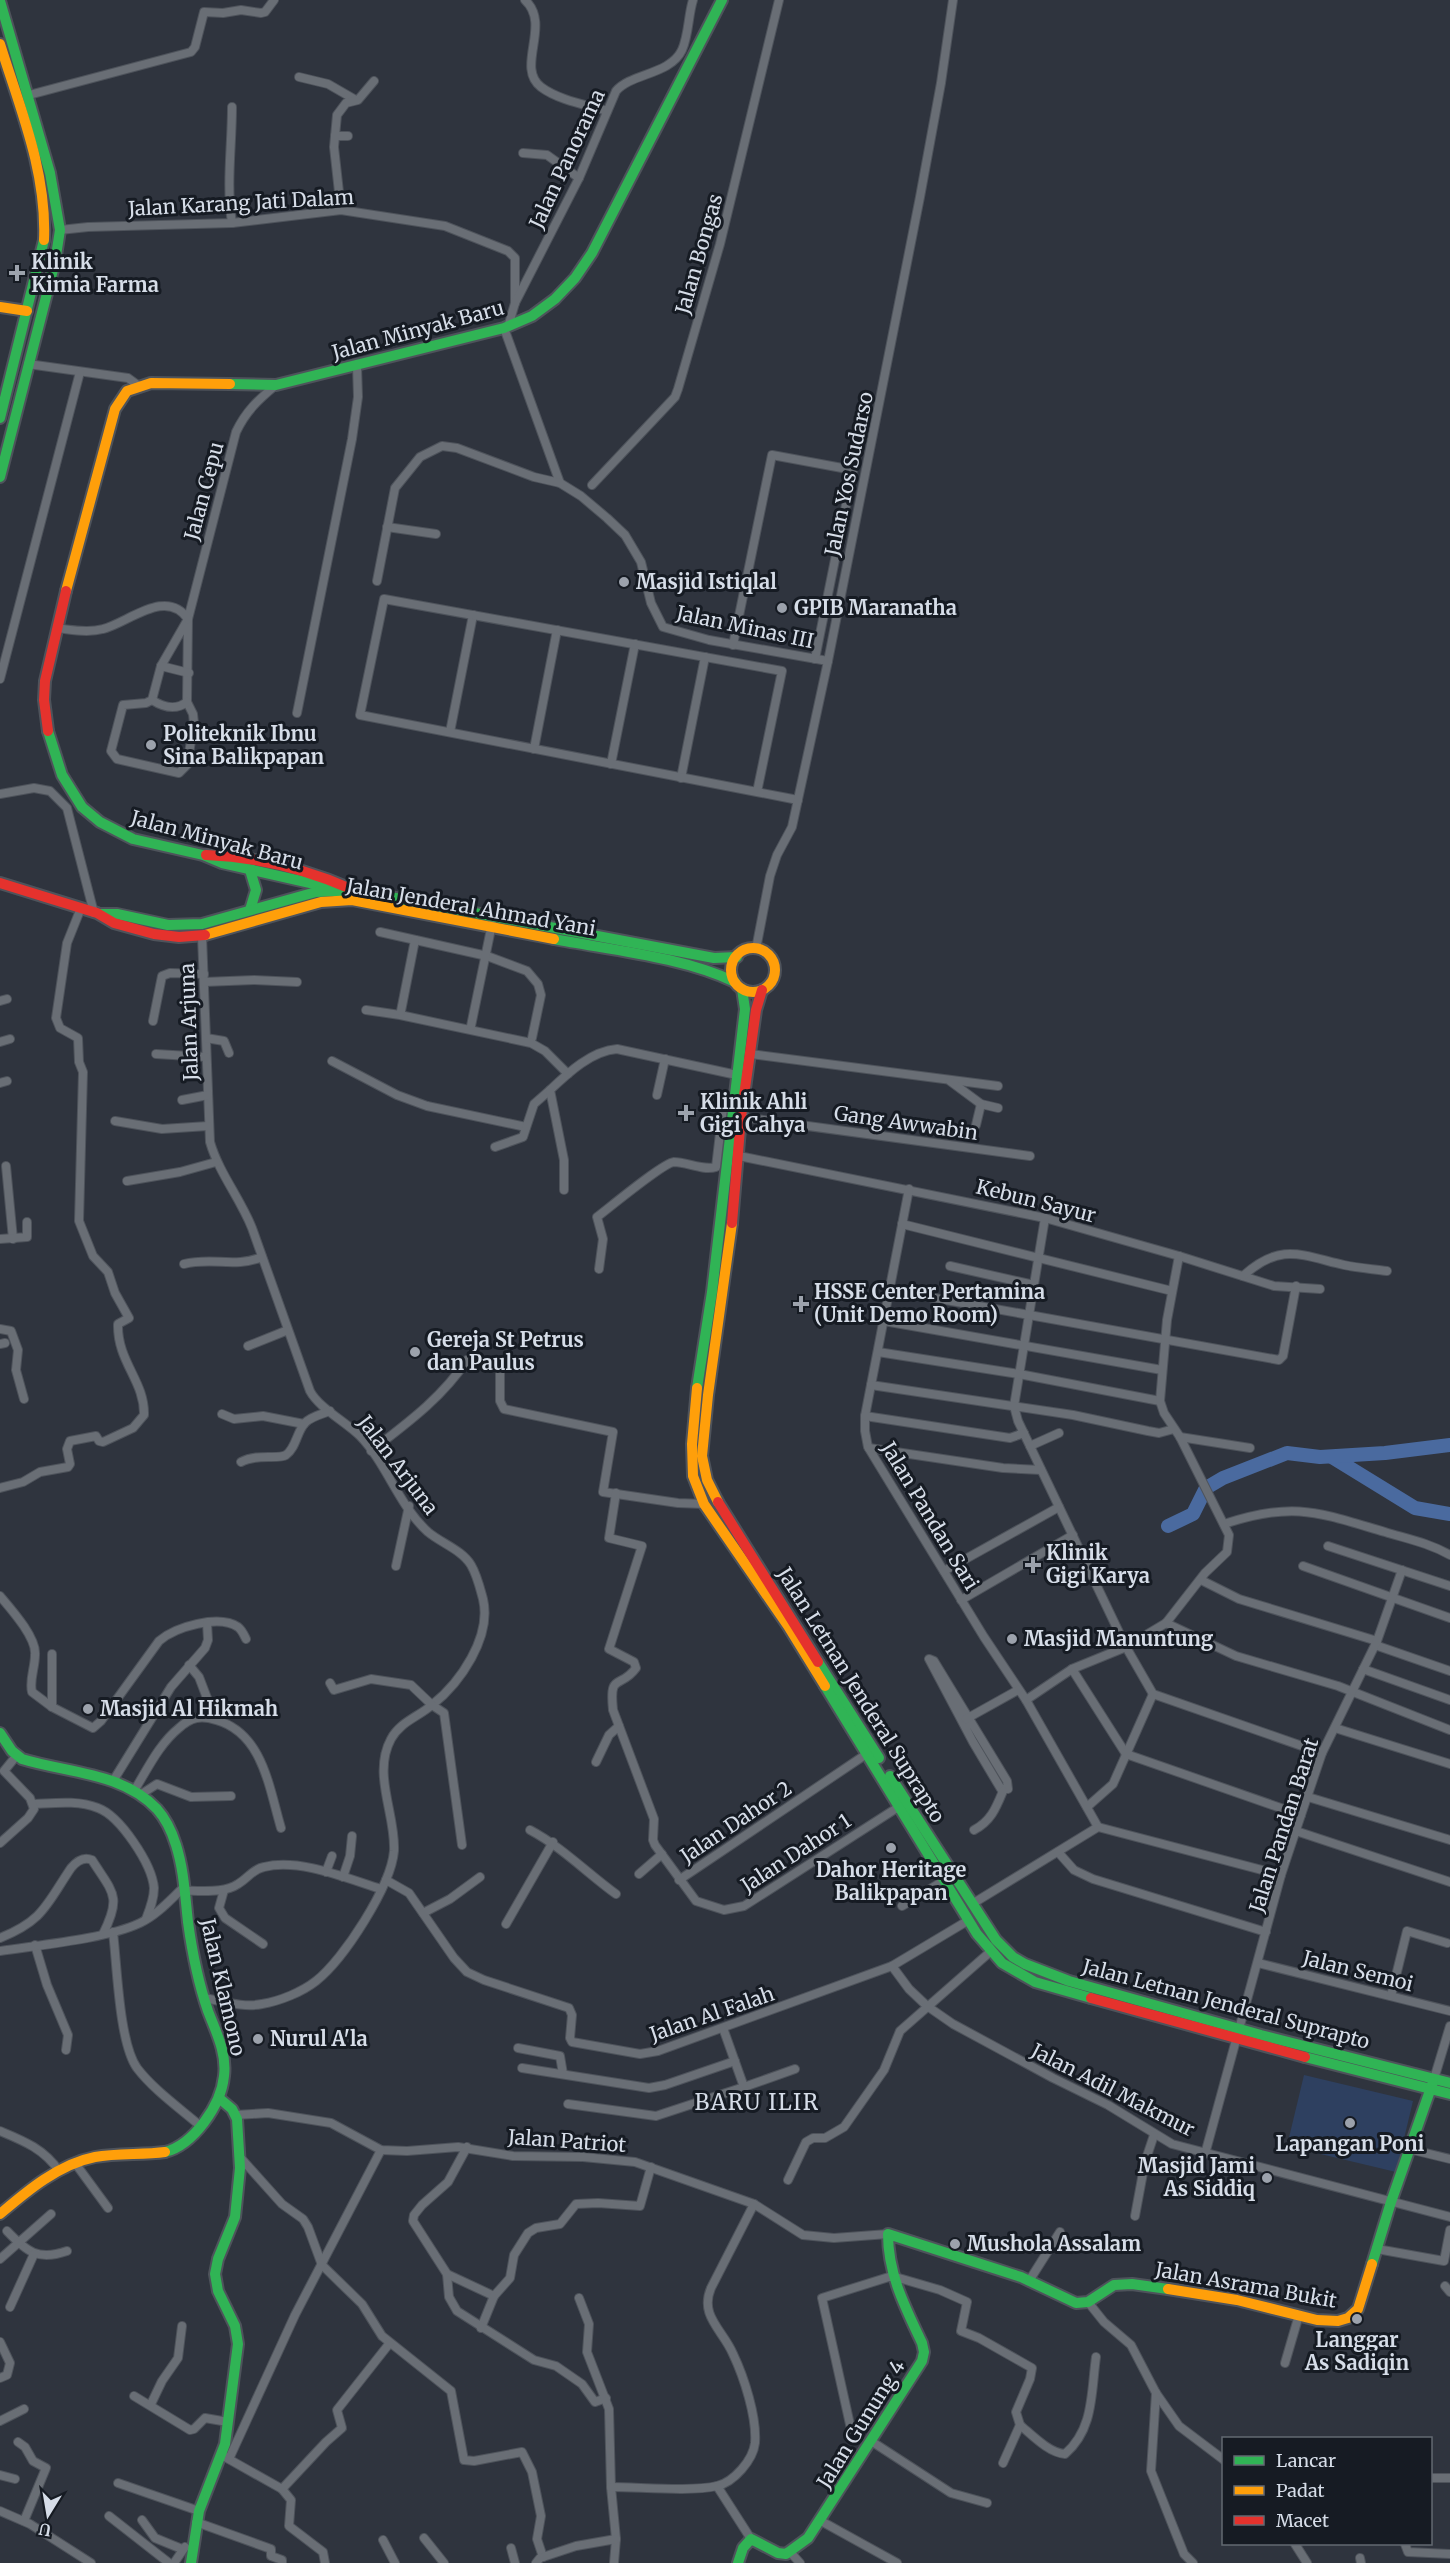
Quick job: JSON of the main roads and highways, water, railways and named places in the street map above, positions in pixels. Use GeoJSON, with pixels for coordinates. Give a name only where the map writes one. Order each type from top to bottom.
{"type":"FeatureCollection","features":[{"type":"Feature","properties":{"kind":"main road"},"geometry":{"type":"LineString","coordinates":[[0,0],[50,173],[60,230],[55,262],[0,477]]}},
{"type":"Feature","properties":{"kind":"main road","name":"Jalan Minyak Baru"},"geometry":{"type":"LineString","coordinates":[[350,895],[222,864],[203,855],[150,845],[117,832],[91,814],[76,797],[54,756],[45,717],[45,681],[112,416],[118,401],[139,386],[157,384],[276,385],[506,328],[537,312],[555,299],[578,275],[592,253],[722,0]]}},
{"type":"Feature","properties":{"kind":"main road"},"geometry":{"type":"LineString","coordinates":[[0,44],[39,170],[47,224],[44,248],[0,418]]}},
{"type":"Feature","properties":{"kind":"main road"},"geometry":{"type":"LineString","coordinates":[[0,307],[27,311]]}},
{"type":"Feature","properties":{"kind":"main road","name":"Jalan Minyak Baru"},"geometry":{"type":"LineString","coordinates":[[124,395],[157,384]]}},
{"type":"Feature","properties":{"kind":"main road"},"geometry":{"type":"LineString","coordinates":[[203,855],[223,855],[301,871],[350,895]]}},
{"type":"Feature","properties":{"kind":"main road"},"geometry":{"type":"LineString","coordinates":[[250,870],[257,893],[250,910]]}},
{"type":"Feature","properties":{"kind":"main road","name":"Jalan Jenderal Ahmad Yani"},"geometry":{"type":"LineString","coordinates":[[0,883],[96,913],[114,923],[154,934],[179,937],[202,936],[229,930],[350,895],[714,958],[737,957]]}},
{"type":"Feature","properties":{"kind":"main road","name":"Jalan Jenderal Ahmad Yani"},"geometry":{"type":"LineString","coordinates":[[96,913],[117,914],[168,925],[202,924],[316,892],[333,890]]}},
{"type":"Feature","properties":{"kind":"main road","name":"Jalan Jenderal Ahmad Yani"},"geometry":{"type":"LineString","coordinates":[[493,921],[716,973],[739,986]]}},
{"type":"Feature","properties":{"kind":"main road"},"geometry":{"type":"LineString","coordinates":[[756,949],[770,956],[775,969],[772,982],[762,990],[752,992],[739,986],[732,972],[737,957],[746,950],[756,949]]}},
{"type":"Feature","properties":{"kind":"main road","name":"Jalan Letnan Jenderal Suprapto"},"geometry":{"type":"LineString","coordinates":[[739,986],[745,1009],[737,1075],[740,1156],[730,1249],[708,1395],[702,1456],[704,1468],[711,1491],[969,1920],[990,1952],[1002,1963],[1035,1983],[1213,2032],[1238,2034],[1256,2045],[1433,2084],[1450,2083]]}},
{"type":"Feature","properties":{"kind":"main road","name":"Jalan Letnan Jenderal Suprapto"},"geometry":{"type":"LineString","coordinates":[[762,990],[756,1010],[751,1054],[737,1113],[697,1391],[692,1468],[694,1484],[704,1504],[815,1664],[972,1904],[1005,1950],[1036,1970],[1238,2034],[1433,2084],[1450,2094]]}},
{"type":"Feature","properties":{"kind":"main road"},"geometry":{"type":"LineString","coordinates":[[697,1391],[708,1395]]}},
{"type":"Feature","properties":{"kind":"main road","name":"Jalan Klamono"},"geometry":{"type":"LineString","coordinates":[[0,1733],[17,1755],[36,1763],[113,1781],[137,1793],[157,1809],[168,1826],[177,1848],[193,1949],[204,1998],[223,2055],[224,2074],[219,2098],[185,2142],[174,2149],[108,2155],[75,2163],[59,2171],[0,2214]]}},
{"type":"Feature","properties":{"kind":"main road","name":"Jalan Asrama Bukit"},"geometry":{"type":"LineString","coordinates":[[1088,2302],[1108,2288],[1132,2284],[1251,2302],[1299,2315],[1336,2321],[1351,2318],[1360,2306],[1391,2202],[1433,2084]]}},
{"type":"Feature","properties":{"kind":"main road"},"geometry":{"type":"LineString","coordinates":[[191,2563],[197,2517],[226,2457],[238,2339],[215,2274],[236,2215],[239,2156],[236,2115],[219,2098]]}},
{"type":"Feature","properties":{"kind":"main road","name":"Jalan Gunung 4"},"geometry":{"type":"LineString","coordinates":[[738,2563],[743,2548],[752,2539],[778,2553],[790,2553],[808,2538],[919,2366],[924,2352],[922,2343],[892,2276],[888,2234],[1029,2281],[1073,2302],[1088,2302]]}},
{"type":"Feature","properties":{"kind":"waterway"},"geometry":{"type":"LineString","coordinates":[[1168,1526],[1193,1514],[1206,1488],[1223,1478],[1287,1453],[1320,1457],[1385,1453],[1450,1445]]}},
{"type":"Feature","properties":{"kind":"waterway"},"geometry":{"type":"LineString","coordinates":[[1332,1457],[1415,1508],[1450,1514]]}},
{"type":"Feature","properties":{"kind":"place","name":"Klinik Kimia Farma"},"geometry":{"type":"Point","coordinates":[17,273]}},
{"type":"Feature","properties":{"kind":"place","name":"Masjid Istiqlal"},"geometry":{"type":"Point","coordinates":[624,582]}},
{"type":"Feature","properties":{"kind":"place","name":"GPIB Maranatha"},"geometry":{"type":"Point","coordinates":[782,608]}},
{"type":"Feature","properties":{"kind":"place","name":"Politeknik Ibnu Sina Balikpapan"},"geometry":{"type":"Point","coordinates":[151,745]}},
{"type":"Feature","properties":{"kind":"place","name":"Klinik Ahli Gigi Cahya"},"geometry":{"type":"Point","coordinates":[686,1113]}},
{"type":"Feature","properties":{"kind":"place","name":"HSSE Center Pertamina (Unit Demo Room)"},"geometry":{"type":"Point","coordinates":[801,1304]}},
{"type":"Feature","properties":{"kind":"place","name":"Gereja St Petrus dan Paulus"},"geometry":{"type":"Point","coordinates":[415,1352]}},
{"type":"Feature","properties":{"kind":"place","name":"Klinik Gigi Karya"},"geometry":{"type":"Point","coordinates":[1033,1565]}},
{"type":"Feature","properties":{"kind":"place","name":"Masjid Manuntung"},"geometry":{"type":"Point","coordinates":[1012,1639]}},
{"type":"Feature","properties":{"kind":"place","name":"Masjid Al Hikmah"},"geometry":{"type":"Point","coordinates":[88,1709]}},
{"type":"Feature","properties":{"kind":"place","name":"Dahor Heritage Balikpapan"},"geometry":{"type":"Point","coordinates":[891,1848]}},
{"type":"Feature","properties":{"kind":"place","name":"Nurul A'la"},"geometry":{"type":"Point","coordinates":[258,2039]}},
{"type":"Feature","properties":{"kind":"place","name":"Lapangan Poni"},"geometry":{"type":"Point","coordinates":[1350,2123]}},
{"type":"Feature","properties":{"kind":"place","name":"Masjid Jami As Siddiq"},"geometry":{"type":"Point","coordinates":[1267,2178]}},
{"type":"Feature","properties":{"kind":"place","name":"Mushola Assalam"},"geometry":{"type":"Point","coordinates":[955,2244]}},
{"type":"Feature","properties":{"kind":"place","name":"Langgar As Sadiqin"},"geometry":{"type":"Point","coordinates":[1357,2319]}},
{"type":"Feature","properties":{"kind":"district","name":"BARU ILIR"},"geometry":{"type":"Point","coordinates":[757,2102]}}]}
